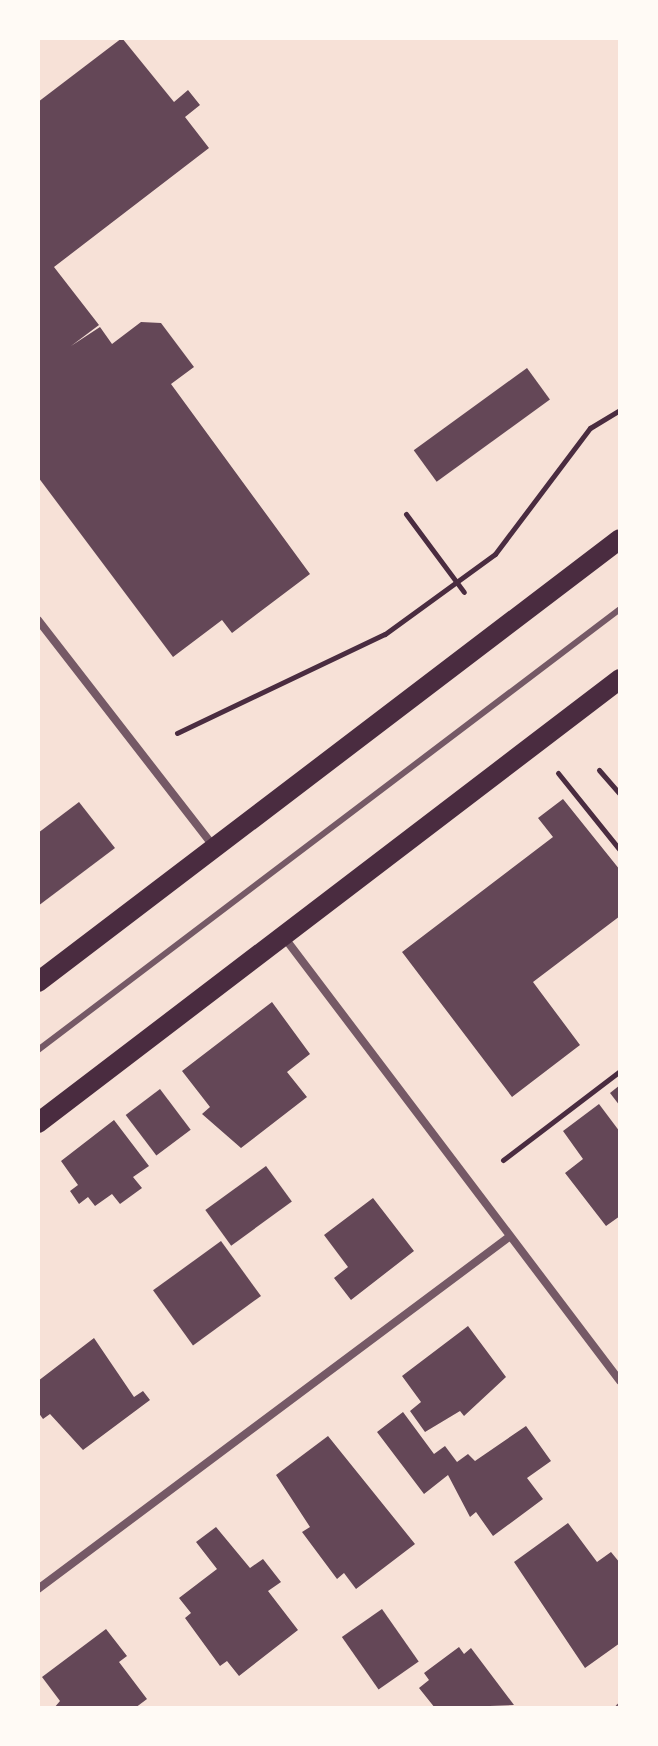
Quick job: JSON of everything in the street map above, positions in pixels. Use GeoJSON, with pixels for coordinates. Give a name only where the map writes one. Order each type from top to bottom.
{"type":"FeatureCollection","features":[{"type":"Feature","properties":{"kind":"main road"},"geometry":{"type":"LineString","coordinates":[[38,982],[620,539]]}},
{"type":"Feature","properties":{"kind":"main road"},"geometry":{"type":"LineString","coordinates":[[38,1123],[620,679]]}},
{"type":"Feature","properties":{"kind":"street"},"geometry":{"type":"LineString","coordinates":[[38,620],[215,848]]}},
{"type":"Feature","properties":{"kind":"street"},"geometry":{"type":"LineString","coordinates":[[283,937],[620,1381]]}},
{"type":"Feature","properties":{"kind":"street"},"geometry":{"type":"LineString","coordinates":[[38,1589],[509,1237]]}},
{"type":"Feature","properties":{"kind":"lane"},"geometry":{"type":"LineString","coordinates":[[38,1050],[620,609]]}},
{"type":"Feature","properties":{"kind":"path"},"geometry":{"type":"LineString","coordinates":[[177,733],[385,634],[457,582],[512,536],[590,428],[620,410]]}},
{"type":"Feature","properties":{"kind":"path"},"geometry":{"type":"LineString","coordinates":[[406,514],[464,592]]}},
{"type":"Feature","properties":{"kind":"path"},"geometry":{"type":"LineString","coordinates":[[599,770],[620,794]]}},
{"type":"Feature","properties":{"kind":"path"},"geometry":{"type":"LineString","coordinates":[[557,772],[620,850]]}},
{"type":"Feature","properties":{"kind":"path"},"geometry":{"type":"LineString","coordinates":[[503,1160],[620,1071]]}},
{"type":"Feature","properties":{"kind":"building"},"geometry":{"type":"Polygon","coordinates":[[[122,38],[174,102],[188,90],[200,105],[185,117],[209,148],[54,267],[99,325],[71,346],[100,327],[112,344],[141,322],[161,323],[194,367],[171,384],[310,574],[232,633],[222,620],[173,657],[38,477],[38,102],[122,38]]]}},
{"type":"Feature","properties":{"kind":"building"},"geometry":{"type":"Polygon","coordinates":[[[527,368],[550,400],[437,482],[414,450],[527,368]]]}},
{"type":"Feature","properties":{"kind":"building"},"geometry":{"type":"Polygon","coordinates":[[[563,799],[620,870],[620,916],[533,982],[580,1045],[512,1097],[402,952],[553,837],[538,818],[563,799]]]}},
{"type":"Feature","properties":{"kind":"building"},"geometry":{"type":"Polygon","coordinates":[[[79,802],[115,848],[38,906],[38,833],[79,802]]]}},
{"type":"Feature","properties":{"kind":"building"},"geometry":{"type":"Polygon","coordinates":[[[272,1002],[310,1054],[287,1072],[307,1097],[241,1148],[202,1114],[210,1107],[182,1071],[272,1002]]]}},
{"type":"Feature","properties":{"kind":"building"},"geometry":{"type":"Polygon","coordinates":[[[620,1085],[620,1106],[610,1093],[620,1085]]]}},
{"type":"Feature","properties":{"kind":"building"},"geometry":{"type":"Polygon","coordinates":[[[160,1089],[191,1130],[156,1156],[126,1115],[160,1089]]]}},
{"type":"Feature","properties":{"kind":"building"},"geometry":{"type":"Polygon","coordinates":[[[599,1104],[620,1132],[620,1216],[606,1226],[565,1173],[583,1159],[563,1131],[599,1104]]]}},
{"type":"Feature","properties":{"kind":"building"},"geometry":{"type":"Polygon","coordinates":[[[114,1120],[149,1166],[133,1177],[142,1188],[120,1204],[112,1194],[95,1206],[88,1197],[79,1204],[70,1191],[78,1185],[61,1161],[114,1120]]]}},
{"type":"Feature","properties":{"kind":"building"},"geometry":{"type":"Polygon","coordinates":[[[266,1166],[292,1202],[231,1246],[205,1210],[266,1166]]]}},
{"type":"Feature","properties":{"kind":"building"},"geometry":{"type":"Polygon","coordinates":[[[373,1198],[414,1251],[351,1300],[334,1278],[348,1267],[324,1235],[373,1198]]]}},
{"type":"Feature","properties":{"kind":"building"},"geometry":{"type":"Polygon","coordinates":[[[221,1241],[261,1296],[193,1345],[153,1290],[221,1241]]]}},
{"type":"Feature","properties":{"kind":"building"},"geometry":{"type":"Polygon","coordinates":[[[468,1326],[506,1377],[464,1416],[460,1411],[425,1432],[410,1411],[421,1402],[402,1376],[468,1326]]]}},
{"type":"Feature","properties":{"kind":"building"},"geometry":{"type":"Polygon","coordinates":[[[94,1338],[134,1397],[143,1391],[150,1400],[83,1450],[50,1414],[43,1419],[38,1412],[38,1381],[94,1338]]]}},
{"type":"Feature","properties":{"kind":"building"},"geometry":{"type":"Polygon","coordinates":[[[403,1412],[434,1454],[445,1446],[457,1462],[468,1454],[475,1461],[526,1426],[551,1461],[527,1478],[543,1499],[493,1536],[476,1512],[470,1517],[448,1475],[424,1494],[377,1432],[403,1412]]]}},
{"type":"Feature","properties":{"kind":"building"},"geometry":{"type":"Polygon","coordinates":[[[328,1436],[415,1544],[356,1589],[344,1573],[337,1579],[302,1532],[310,1527],[276,1475],[328,1436]]]}},
{"type":"Feature","properties":{"kind":"building"},"geometry":{"type":"Polygon","coordinates":[[[568,1523],[597,1562],[611,1552],[620,1563],[620,1643],[585,1668],[514,1562],[568,1523]]]}},
{"type":"Feature","properties":{"kind":"building"},"geometry":{"type":"Polygon","coordinates":[[[216,1527],[250,1568],[263,1559],[281,1582],[268,1591],[298,1630],[239,1676],[227,1661],[220,1666],[185,1618],[191,1613],[179,1598],[217,1569],[196,1542],[216,1527]]]}},
{"type":"Feature","properties":{"kind":"building"},"geometry":{"type":"Polygon","coordinates":[[[382,1609],[419,1661],[379,1690],[342,1637],[382,1609]]]}},
{"type":"Feature","properties":{"kind":"building"},"geometry":{"type":"Polygon","coordinates":[[[106,1629],[127,1656],[119,1662],[147,1699],[135,1708],[54,1708],[60,1701],[42,1677],[106,1629]]]}},
{"type":"Feature","properties":{"kind":"building"},"geometry":{"type":"Polygon","coordinates":[[[459,1647],[464,1654],[471,1648],[514,1705],[435,1708],[419,1688],[429,1680],[424,1673],[459,1647]]]}}]}
